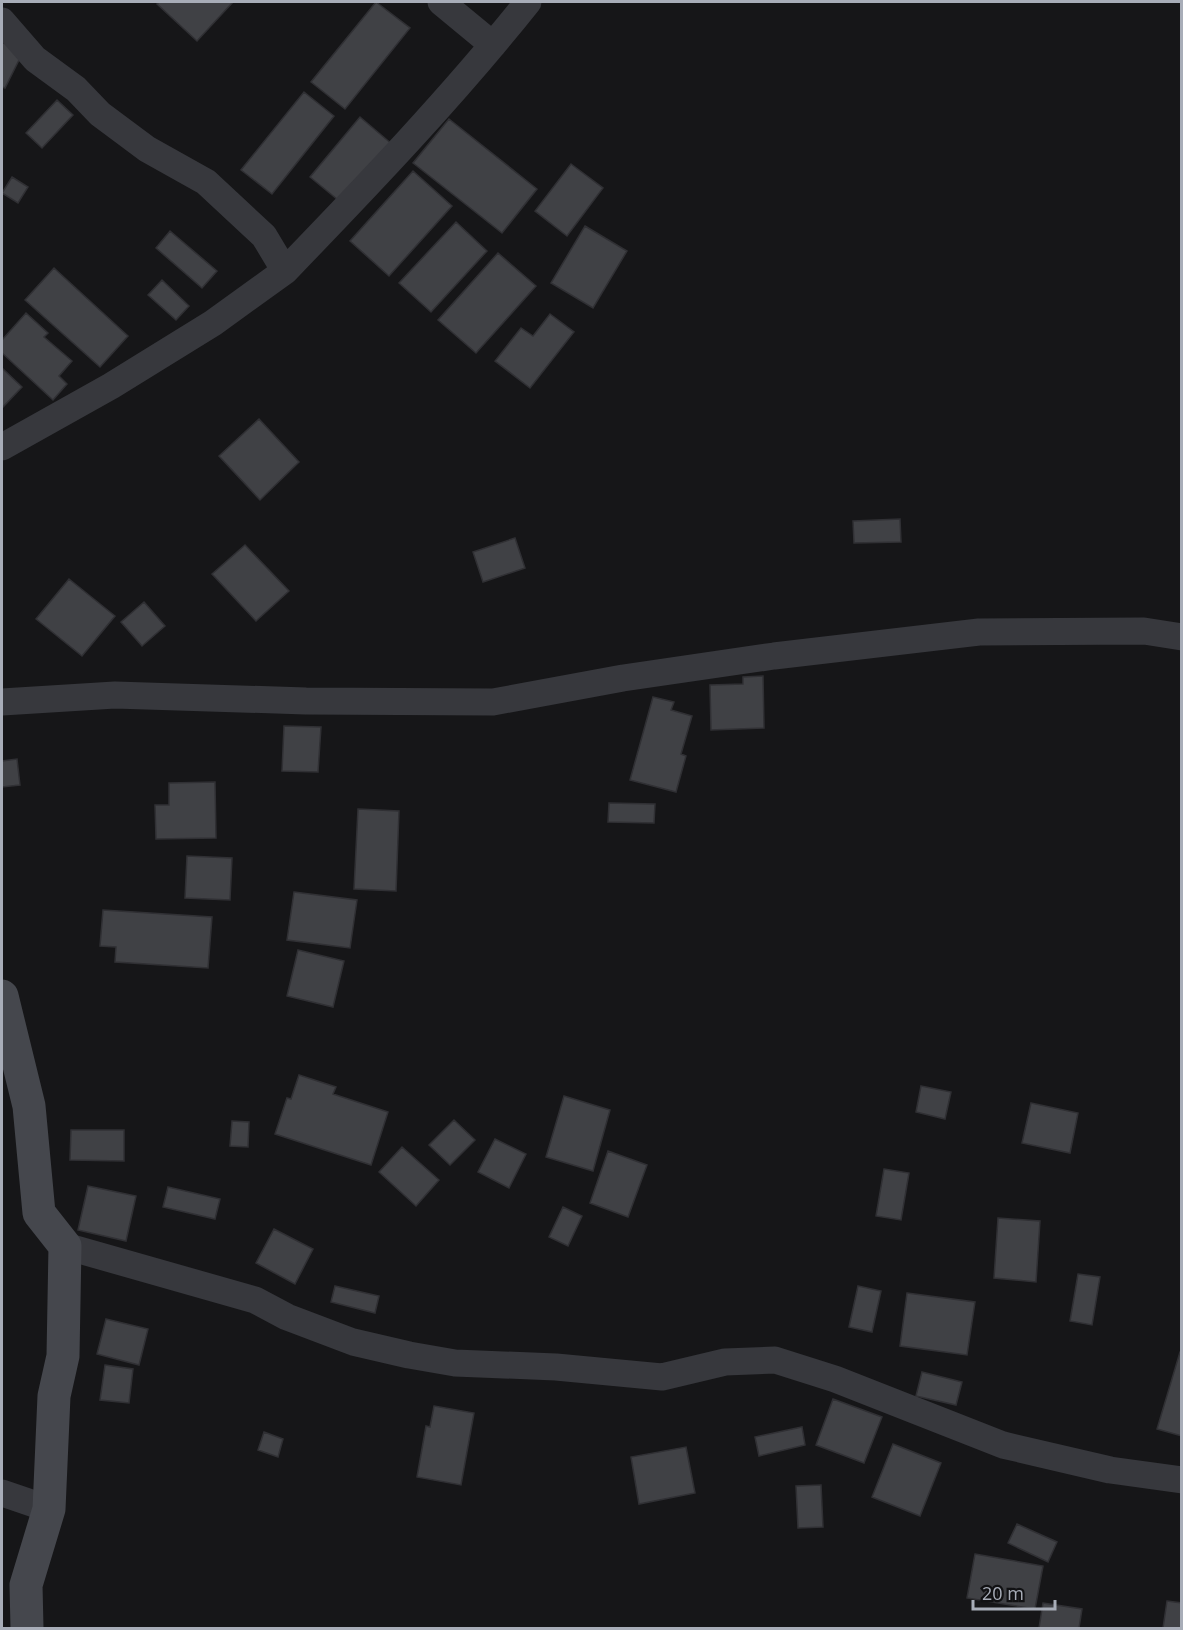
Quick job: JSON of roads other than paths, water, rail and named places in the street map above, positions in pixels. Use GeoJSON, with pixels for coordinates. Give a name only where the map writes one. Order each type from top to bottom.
{"type":"FeatureCollection","features":[{"type":"Feature","properties":{"kind":"street"},"geometry":{"type":"LineString","coordinates":[[441,2],[493,45]]}},
{"type":"Feature","properties":{"kind":"street"},"geometry":{"type":"LineString","coordinates":[[2,447],[111,386],[213,323],[285,271],[353,201],[493,45],[528,2]]}},
{"type":"Feature","properties":{"kind":"street"},"geometry":{"type":"LineString","coordinates":[[2,21],[35,59],[76,89],[100,114],[147,149],[206,182],[264,236],[285,271]]}},
{"type":"Feature","properties":{"kind":"street"},"geometry":{"type":"LineString","coordinates":[[2,702],[115,695],[306,701],[493,702],[623,678],[979,632],[1144,631],[1182,637]]}},
{"type":"Feature","properties":{"kind":"street"},"geometry":{"type":"LineString","coordinates":[[2,996],[29,1106],[39,1213],[65,1246],[245,1297],[353,1342],[409,1355],[456,1363],[556,1367],[662,1377],[725,1362],[775,1360],[835,1379],[1003,1445],[1110,1470],[1182,1480]]}},
{"type":"Feature","properties":{"kind":"street"},"geometry":{"type":"LineString","coordinates":[[27,1629],[26,1585],[50,1509],[54,1396],[63,1356],[65,1246]]}},
{"type":"Feature","properties":{"kind":"street"},"geometry":{"type":"LineString","coordinates":[[2,1493],[50,1509]]}}]}
